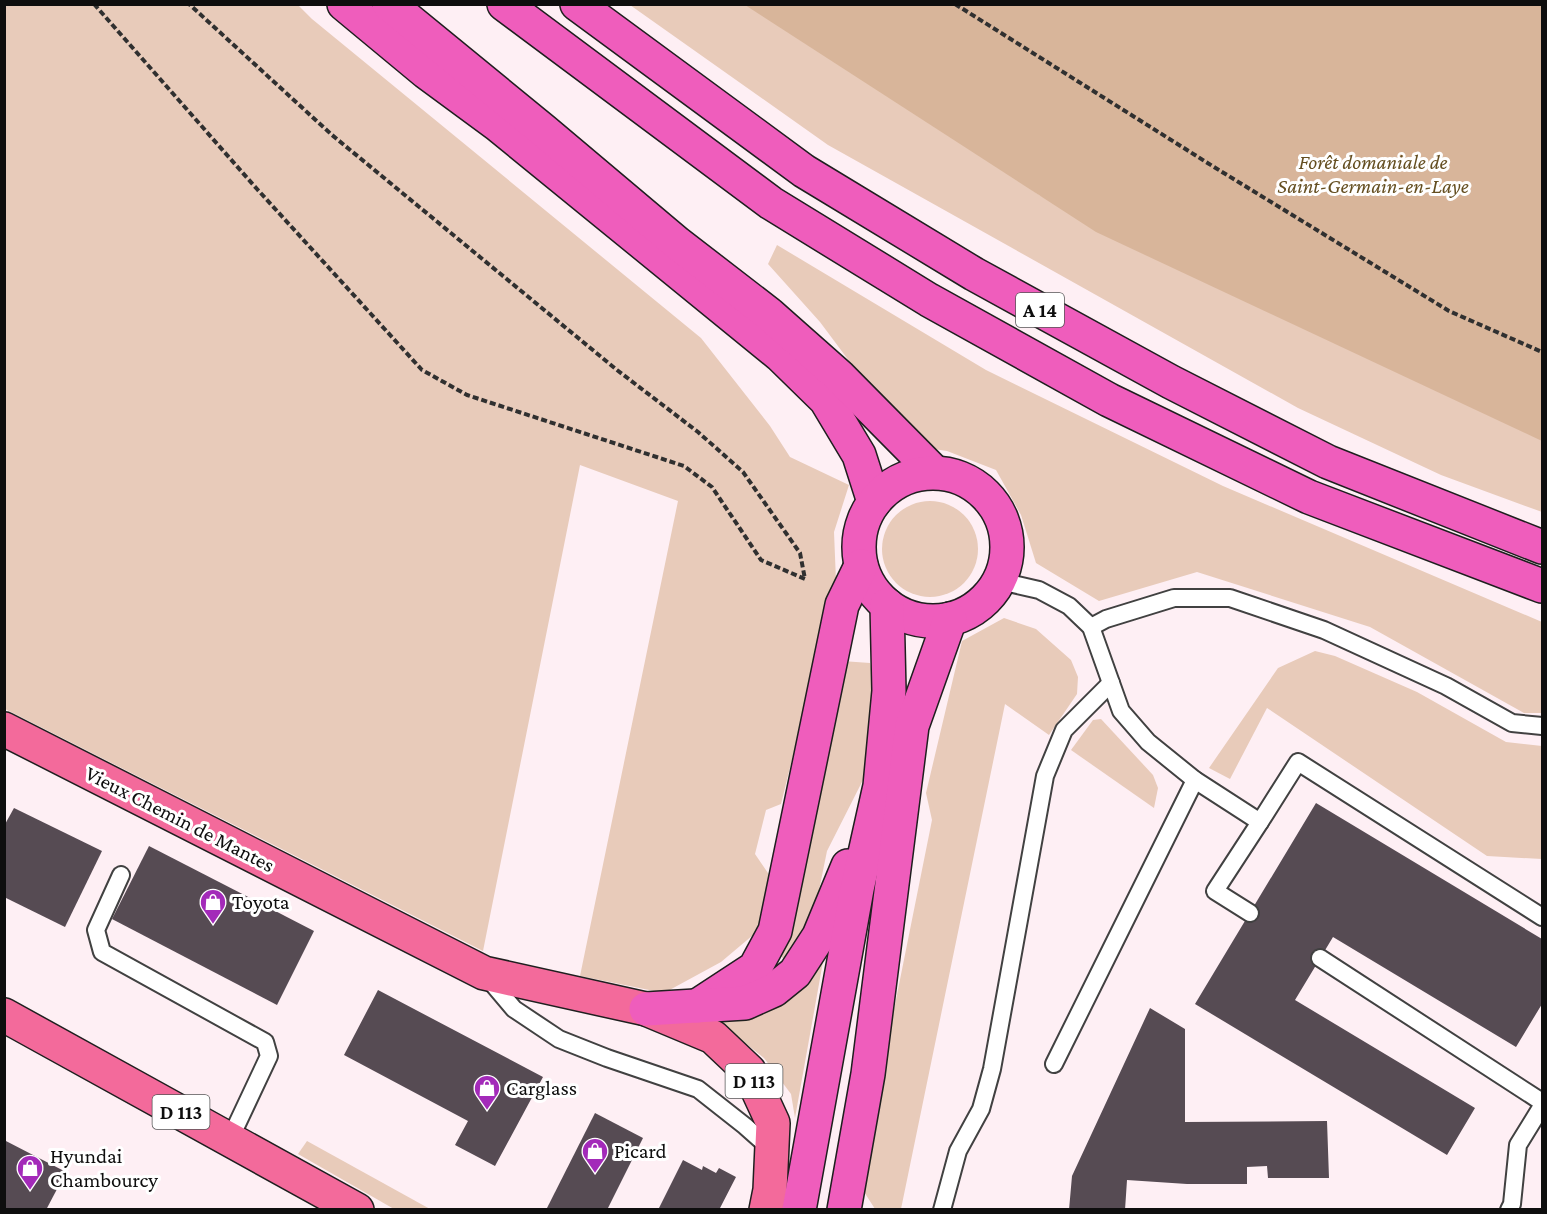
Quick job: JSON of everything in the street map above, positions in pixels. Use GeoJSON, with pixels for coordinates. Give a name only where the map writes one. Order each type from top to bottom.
{"type":"FeatureCollection","features":[{"type":"Feature","properties":{"kind":"highway"},"geometry":{"type":"LineString","coordinates":[[344,4],[426,72],[498,125],[780,355],[826,400],[859,456],[874,502]]}},
{"type":"Feature","properties":{"kind":"highway"},"geometry":{"type":"LineString","coordinates":[[389,4],[677,243],[769,314],[839,376],[934,472]]}},
{"type":"Feature","properties":{"kind":"highway","name":"A 14"},"geometry":{"type":"LineString","coordinates":[[504,4],[771,203],[929,300],[1109,400],[1309,497],[1542,586]]}},
{"type":"Feature","properties":{"kind":"highway","name":"A 14"},"geometry":{"type":"LineString","coordinates":[[577,4],[804,171],[974,274],[1171,382],[1328,462],[1542,547]]}},
{"type":"Feature","properties":{"kind":"highway"},"geometry":{"type":"LineString","coordinates":[[934,472],[970,483],[985,494],[998,510],[1005,528],[1007,546],[1006,563],[1000,581],[980,605],[950,619],[932,621],[914,618],[887,605],[868,582],[861,566],[859,550],[863,522],[874,502],[893,485],[915,475],[934,472]]}},
{"type":"Feature","properties":{"kind":"highway"},"geometry":{"type":"LineString","coordinates":[[697,1006],[755,968],[775,931],[842,605],[861,566]]}},
{"type":"Feature","properties":{"kind":"highway"},"geometry":{"type":"LineString","coordinates":[[798,1209],[857,890],[880,786],[889,691],[887,605]]}},
{"type":"Feature","properties":{"kind":"highway"},"geometry":{"type":"LineString","coordinates":[[818,1209],[839,1078],[894,799],[912,726],[950,619]]}},
{"type":"Feature","properties":{"kind":"highway"},"geometry":{"type":"LineString","coordinates":[[844,1209],[868,1074],[912,726]]}},
{"type":"Feature","properties":{"kind":"highway"},"geometry":{"type":"LineString","coordinates":[[646,1010],[745,1003],[774,990],[795,973],[819,936],[875,805]]}},
{"type":"Feature","properties":{"kind":"main road","name":"Vieux Chemin de Mantes"},"geometry":{"type":"LineString","coordinates":[[4,729],[484,973],[646,1010],[713,1037],[749,1071],[773,1123],[770,1190],[766,1209]]}},
{"type":"Feature","properties":{"kind":"main road","name":"D 113"},"geometry":{"type":"LineString","coordinates":[[4,1015],[357,1209]]}},
{"type":"Feature","properties":{"kind":"lane"},"geometry":{"type":"LineString","coordinates":[[1000,581],[1039,590],[1069,606],[1090,627],[1121,711],[1141,735],[1195,780],[1260,822]]}},
{"type":"Feature","properties":{"kind":"lane"},"geometry":{"type":"LineString","coordinates":[[1090,627],[1106,619],[1174,598],[1230,598],[1324,630],[1446,686],[1512,723],[1542,726]]}},
{"type":"Feature","properties":{"kind":"lane"},"geometry":{"type":"LineString","coordinates":[[942,1209],[958,1151],[981,1109],[992,1069],[1045,776],[1064,730],[1111,682]]}},
{"type":"Feature","properties":{"kind":"lane"},"geometry":{"type":"LineString","coordinates":[[1250,913],[1215,891],[1298,762],[1542,917]]}},
{"type":"Feature","properties":{"kind":"lane"},"geometry":{"type":"LineString","coordinates":[[1054,1064],[1195,780]]}},
{"type":"Feature","properties":{"kind":"lane"},"geometry":{"type":"LineString","coordinates":[[121,874],[96,930],[102,952],[265,1042],[269,1056],[230,1139]]}},
{"type":"Feature","properties":{"kind":"lane"},"geometry":{"type":"LineString","coordinates":[[1320,958],[1542,1104],[1518,1145],[1512,1204],[1509,1209]]}},
{"type":"Feature","properties":{"kind":"lane"},"geometry":{"type":"LineString","coordinates":[[484,973],[514,1010],[559,1039],[698,1089],[745,1126],[772,1151]]}},
{"type":"Feature","properties":{"kind":"path"},"geometry":{"type":"LineString","coordinates":[[94,4],[257,189],[422,370],[467,395],[684,466],[712,487],[761,560],[805,579],[800,553],[743,472],[698,432],[617,370],[332,135],[189,4]]}},
{"type":"Feature","properties":{"kind":"path"},"geometry":{"type":"LineString","coordinates":[[955,4],[1449,311],[1542,352]]}},
{"type":"Feature","properties":{"kind":"shaded area"},"geometry":{"type":"Polygon","coordinates":[[[4,5],[298,5],[312,19],[701,338],[770,426],[790,457],[849,485],[834,532],[836,581],[781,804],[766,810],[755,854],[772,879],[759,930],[721,962],[664,993],[580,976],[678,501],[580,465],[483,951],[5,709],[4,5]]]}},
{"type":"Feature","properties":{"kind":"shaded area"},"geometry":{"type":"Polygon","coordinates":[[[630,5],[768,5],[924,110],[1039,195],[1542,439],[1542,512],[1441,475],[1298,408],[828,145],[630,5]]]}},
{"type":"Feature","properties":{"kind":"shaded area"},"geometry":{"type":"Polygon","coordinates":[[[777,245],[986,370],[1223,486],[1542,622],[1542,713],[1524,713],[1370,627],[1197,572],[1099,601],[1036,563],[1021,515],[996,470],[947,451],[927,448],[888,413],[820,322],[768,264],[777,245]]]}},
{"type":"Feature","properties":{"kind":"shaded area"},"geometry":{"type":"Polygon","coordinates":[[[930,501],[948,504],[964,515],[975,531],[978,549],[975,567],[964,583],[948,594],[930,597],[912,594],[896,583],[885,567],[882,549],[885,531],[896,515],[912,504],[930,501]]]}},
{"type":"Feature","properties":{"kind":"shaded area"},"geometry":{"type":"Polygon","coordinates":[[[1004,618],[1036,629],[1071,660],[1078,677],[1077,694],[1049,735],[1005,704],[901,1209],[875,1209],[859,1184],[932,820],[926,793],[962,641],[1004,618]]]}},
{"type":"Feature","properties":{"kind":"shaded area"},"geometry":{"type":"Polygon","coordinates":[[[1315,651],[1335,656],[1417,692],[1506,742],[1542,746],[1542,859],[1487,856],[1267,708],[1230,779],[1209,768],[1278,668],[1315,651]]]}},
{"type":"Feature","properties":{"kind":"shaded area"},"geometry":{"type":"Polygon","coordinates":[[[842,661],[870,663],[876,689],[865,776],[827,851],[816,905],[799,944],[785,961],[777,951],[842,661]]]}},
{"type":"Feature","properties":{"kind":"shaded area"},"geometry":{"type":"Polygon","coordinates":[[[1101,719],[1153,775],[1158,788],[1154,808],[1071,750],[1093,720],[1101,719]]]}},
{"type":"Feature","properties":{"kind":"shaded area"},"geometry":{"type":"Polygon","coordinates":[[[826,945],[795,1118],[791,1094],[764,1058],[720,1023],[766,1007],[826,945]]]}},
{"type":"Feature","properties":{"kind":"shaded area"},"geometry":{"type":"Polygon","coordinates":[[[307,1141],[430,1209],[394,1209],[298,1154],[307,1141]]]}},
{"type":"Feature","properties":{"kind":"green space","name":"Forêt domaniale de Saint-Germain-en-Laye"},"geometry":{"type":"Polygon","coordinates":[[[745,5],[1542,5],[1542,441],[1096,232],[745,5]]]}},
{"type":"Feature","properties":{"kind":"building"},"geometry":{"type":"Polygon","coordinates":[[[1316,803],[1542,939],[1542,1004],[1516,1047],[1333,937],[1295,1000],[1475,1108],[1447,1155],[1195,1004],[1316,803]]]}},
{"type":"Feature","properties":{"kind":"building"},"geometry":{"type":"Polygon","coordinates":[[[14,808],[102,851],[65,927],[4,897],[4,826],[14,808]]]}},
{"type":"Feature","properties":{"kind":"building","name":"Toyota"},"geometry":{"type":"Polygon","coordinates":[[[149,846],[314,931],[277,1005],[112,919],[149,846]]]}},
{"type":"Feature","properties":{"kind":"building"},"geometry":{"type":"Polygon","coordinates":[[[378,990],[543,1077],[495,1166],[455,1145],[468,1121],[344,1055],[378,990]]]}},
{"type":"Feature","properties":{"kind":"building"},"geometry":{"type":"Polygon","coordinates":[[[1150,1008],[1185,1029],[1185,1122],[1327,1121],[1329,1178],[1268,1178],[1267,1166],[1247,1167],[1247,1184],[1187,1184],[1127,1180],[1125,1210],[1069,1210],[1072,1176],[1150,1008]]]}},
{"type":"Feature","properties":{"kind":"building","name":"Picard"},"geometry":{"type":"Polygon","coordinates":[[[595,1113],[643,1138],[607,1210],[546,1210],[595,1113]]]}},
{"type":"Feature","properties":{"kind":"building","name":"Hyundai Chambourcy"},"geometry":{"type":"Polygon","coordinates":[[[4,1140],[66,1172],[46,1210],[4,1210],[4,1140]]]}},
{"type":"Feature","properties":{"kind":"building"},"geometry":{"type":"Polygon","coordinates":[[[683,1160],[702,1170],[703,1166],[716,1173],[719,1168],[736,1177],[719,1210],[658,1210],[683,1160]]]}},
{"type":"Feature","properties":{"kind":"place","name":"Toyota"},"geometry":{"type":"Point","coordinates":[213,925]}},
{"type":"Feature","properties":{"kind":"place","name":"Carglass"},"geometry":{"type":"Point","coordinates":[487,1111]}},
{"type":"Feature","properties":{"kind":"place","name":"Picard"},"geometry":{"type":"Point","coordinates":[595,1174]}},
{"type":"Feature","properties":{"kind":"place","name":"Hyundai Chambourcy"},"geometry":{"type":"Point","coordinates":[30,1191]}}]}
